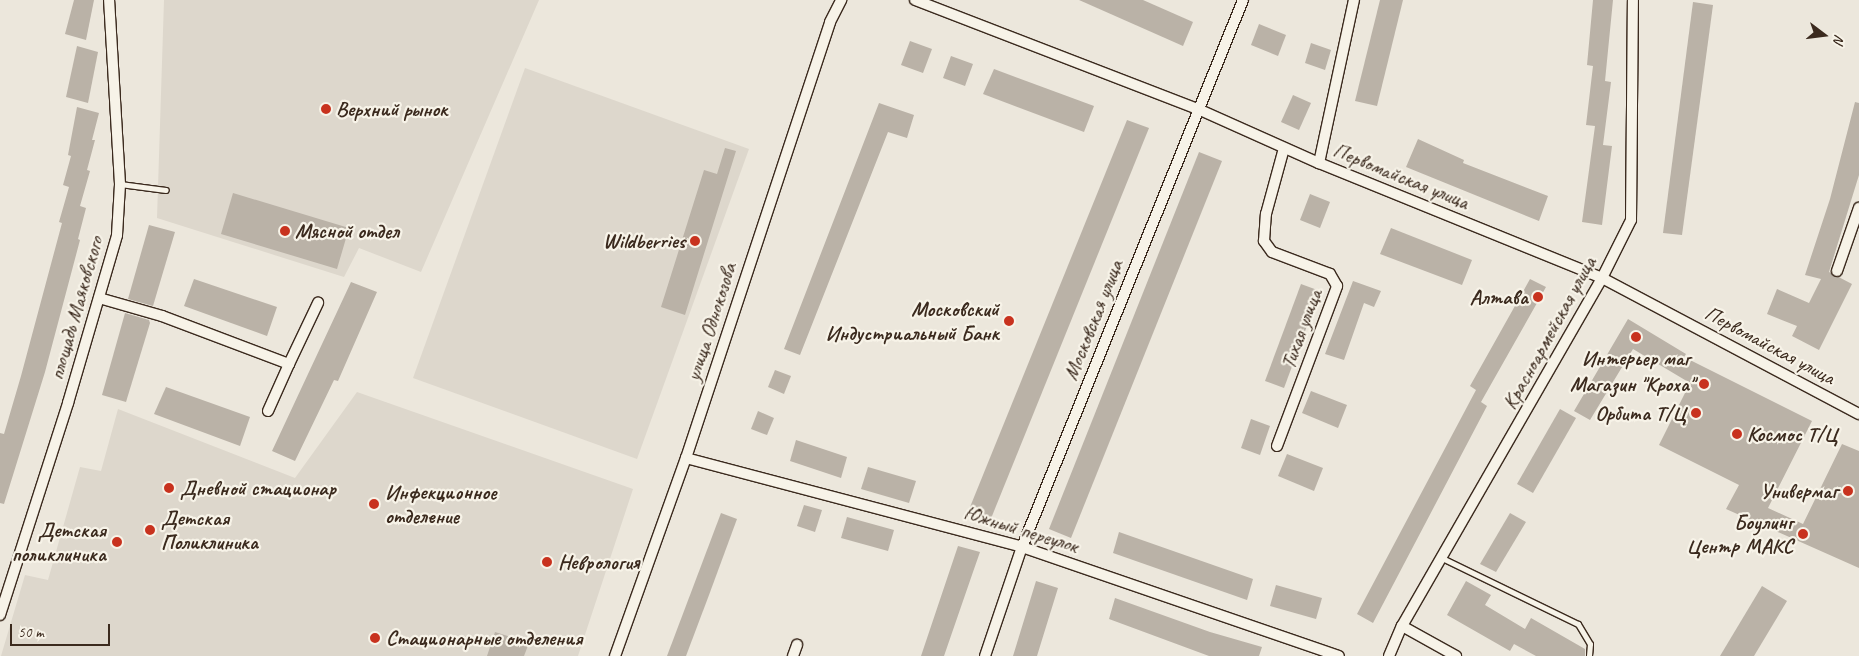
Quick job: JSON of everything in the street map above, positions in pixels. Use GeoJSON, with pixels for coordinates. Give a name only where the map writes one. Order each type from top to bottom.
{"type":"FeatureCollection","features":[{"type":"Feature","properties":{"kind":"street","name":"площадь Маяковского"},"geometry":{"type":"LineString","coordinates":[[0,614],[117,235],[120,184],[109,0]]}},
{"type":"Feature","properties":{"kind":"street","name":"улица Однокозова"},"geometry":{"type":"LineString","coordinates":[[614,656],[686,458],[830,22],[841,0]]}},
{"type":"Feature","properties":{"kind":"street","name":"Первомайская улица"},"geometry":{"type":"LineString","coordinates":[[916,0],[1198,108],[1319,163],[1602,278],[1859,414]]}},
{"type":"Feature","properties":{"kind":"street","name":"Московская улица"},"geometry":{"type":"LineString","coordinates":[[985,656],[1022,547],[1243,0]]}},
{"type":"Feature","properties":{"kind":"street"},"geometry":{"type":"LineString","coordinates":[[1319,163],[1354,0]]}},
{"type":"Feature","properties":{"kind":"street","name":"Красноармейская улица"},"geometry":{"type":"LineString","coordinates":[[1389,656],[1402,626],[1602,278],[1631,220],[1634,0]]}},
{"type":"Feature","properties":{"kind":"street","name":"Тихая улица"},"geometry":{"type":"LineString","coordinates":[[1277,446],[1337,286],[1330,274],[1272,252],[1264,241],[1266,214],[1284,148]]}},
{"type":"Feature","properties":{"kind":"street"},"geometry":{"type":"LineString","coordinates":[[1837,271],[1859,208]]}},
{"type":"Feature","properties":{"kind":"street"},"geometry":{"type":"LineString","coordinates":[[99,298],[162,316],[289,364]]}},
{"type":"Feature","properties":{"kind":"street"},"geometry":{"type":"LineString","coordinates":[[268,411],[318,303]]}},
{"type":"Feature","properties":{"kind":"street","name":"Южный переулок"},"geometry":{"type":"LineString","coordinates":[[686,458],[1022,547],[1339,656]]}},
{"type":"Feature","properties":{"kind":"street"},"geometry":{"type":"LineString","coordinates":[[1402,626],[1456,656]]}},
{"type":"Feature","properties":{"kind":"street"},"geometry":{"type":"LineString","coordinates":[[793,656],[797,645]]}},
{"type":"Feature","properties":{"kind":"lane"},"geometry":{"type":"LineString","coordinates":[[120,184],[166,190]]}},
{"type":"Feature","properties":{"kind":"lane"},"geometry":{"type":"LineString","coordinates":[[1442,558],[1578,624],[1590,644],[1589,656]]}},
{"type":"Feature","properties":{"kind":"shaded area","name":"Верхний рынок"},"geometry":{"type":"Polygon","coordinates":[[[164,0],[539,0],[421,272],[359,248],[344,277],[157,218],[164,0]]]}},
{"type":"Feature","properties":{"kind":"shaded area"},"geometry":{"type":"Polygon","coordinates":[[[525,68],[749,149],[637,459],[413,378],[525,68]]]}},
{"type":"Feature","properties":{"kind":"shaded area"},"geometry":{"type":"Polygon","coordinates":[[[357,392],[633,489],[578,656],[1,656],[25,575],[48,580],[80,467],[101,471],[118,409],[295,478],[357,392]]]}},
{"type":"Feature","properties":{"kind":"building"},"geometry":{"type":"Polygon","coordinates":[[[74,0],[94,0],[86,40],[65,34],[74,0]]]}},
{"type":"Feature","properties":{"kind":"building"},"geometry":{"type":"Polygon","coordinates":[[[1079,0],[1143,0],[1193,22],[1183,46],[1079,0]]]}},
{"type":"Feature","properties":{"kind":"building"},"geometry":{"type":"Polygon","coordinates":[[[1380,0],[1403,0],[1377,106],[1355,101],[1380,0]]]}},
{"type":"Feature","properties":{"kind":"building"},"geometry":{"type":"Polygon","coordinates":[[[1593,0],[1613,0],[1605,81],[1611,82],[1603,145],[1612,146],[1602,225],[1582,222],[1595,126],[1586,125],[1593,66],[1587,65],[1593,0]]]}},
{"type":"Feature","properties":{"kind":"building"},"geometry":{"type":"Polygon","coordinates":[[[1693,2],[1713,5],[1682,235],[1663,233],[1693,2]]]}},
{"type":"Feature","properties":{"kind":"building"},"geometry":{"type":"Polygon","coordinates":[[[1259,24],[1286,35],[1278,56],[1251,45],[1259,24]]]}},
{"type":"Feature","properties":{"kind":"building"},"geometry":{"type":"Polygon","coordinates":[[[910,41],[932,49],[923,73],[901,65],[910,41]]]}},
{"type":"Feature","properties":{"kind":"building"},"geometry":{"type":"Polygon","coordinates":[[[1311,43],[1331,50],[1325,70],[1305,63],[1311,43]]]}},
{"type":"Feature","properties":{"kind":"building"},"geometry":{"type":"Polygon","coordinates":[[[77,46],[98,52],[88,103],[66,97],[77,46]]]}},
{"type":"Feature","properties":{"kind":"building"},"geometry":{"type":"Polygon","coordinates":[[[951,56],[973,64],[965,86],[943,78],[951,56]]]}},
{"type":"Feature","properties":{"kind":"building"},"geometry":{"type":"Polygon","coordinates":[[[994,69],[1094,106],[1084,132],[983,94],[994,69]]]}},
{"type":"Feature","properties":{"kind":"building"},"geometry":{"type":"Polygon","coordinates":[[[1293,95],[1311,103],[1299,130],[1281,122],[1293,95]]]}},
{"type":"Feature","properties":{"kind":"building"},"geometry":{"type":"Polygon","coordinates":[[[1855,102],[1859,103],[1859,175],[1829,272],[1852,284],[1819,350],[1792,336],[1797,326],[1767,314],[1777,289],[1809,303],[1821,279],[1805,275],[1830,199],[1855,102]]]}},
{"type":"Feature","properties":{"kind":"building"},"geometry":{"type":"Polygon","coordinates":[[[879,103],[914,115],[907,138],[888,132],[800,355],[784,349],[879,103]]]}},
{"type":"Feature","properties":{"kind":"building"},"geometry":{"type":"Polygon","coordinates":[[[77,107],[99,113],[92,140],[95,140],[87,170],[90,171],[80,206],[86,208],[78,239],[80,240],[45,372],[4,504],[0,503],[0,433],[4,434],[62,223],[59,222],[69,187],[63,185],[71,156],[68,155],[77,107]]]}},
{"type":"Feature","properties":{"kind":"building"},"geometry":{"type":"Polygon","coordinates":[[[1127,120],[1149,128],[990,521],[968,512],[1127,120]]]}},
{"type":"Feature","properties":{"kind":"building"},"geometry":{"type":"Polygon","coordinates":[[[1418,139],[1464,160],[1463,163],[1548,196],[1539,221],[1406,167],[1418,139]]]}},
{"type":"Feature","properties":{"kind":"building","name":"Wildberries"},"geometry":{"type":"Polygon","coordinates":[[[725,148],[736,151],[685,315],[661,307],[704,170],[717,174],[725,148]]]}},
{"type":"Feature","properties":{"kind":"building"},"geometry":{"type":"Polygon","coordinates":[[[1199,152],[1222,161],[1071,538],[1049,529],[1199,152]]]}},
{"type":"Feature","properties":{"kind":"building","name":"Мясной отдел"},"geometry":{"type":"Polygon","coordinates":[[[233,193],[349,228],[337,269],[221,234],[233,193]]]}},
{"type":"Feature","properties":{"kind":"building"},"geometry":{"type":"Polygon","coordinates":[[[1310,194],[1330,202],[1320,228],[1300,220],[1310,194]]]}},
{"type":"Feature","properties":{"kind":"building"},"geometry":{"type":"Polygon","coordinates":[[[149,225],[175,232],[153,306],[128,299],[149,225]]]}},
{"type":"Feature","properties":{"kind":"building"},"geometry":{"type":"Polygon","coordinates":[[[1391,228],[1472,260],[1462,285],[1380,254],[1391,228]]]}},
{"type":"Feature","properties":{"kind":"building"},"geometry":{"type":"Polygon","coordinates":[[[194,279],[277,307],[267,336],[184,306],[194,279]]]}},
{"type":"Feature","properties":{"kind":"building"},"geometry":{"type":"Polygon","coordinates":[[[1530,279],[1546,287],[1481,402],[1487,406],[1373,623],[1357,614],[1476,390],[1470,386],[1530,279]]]}},
{"type":"Feature","properties":{"kind":"building"},"geometry":{"type":"Polygon","coordinates":[[[1353,281],[1381,291],[1374,307],[1364,303],[1344,360],[1325,354],[1353,281]]]}},
{"type":"Feature","properties":{"kind":"building"},"geometry":{"type":"Polygon","coordinates":[[[351,282],[377,292],[338,381],[334,380],[295,461],[272,451],[351,282]]]}},
{"type":"Feature","properties":{"kind":"building"},"geometry":{"type":"Polygon","coordinates":[[[1301,284],[1320,291],[1284,388],[1265,381],[1301,284]]]}},
{"type":"Feature","properties":{"kind":"building"},"geometry":{"type":"Polygon","coordinates":[[[125,313],[149,320],[150,323],[126,402],[102,395],[125,313]]]}},
{"type":"Feature","properties":{"kind":"building"},"geometry":{"type":"Polygon","coordinates":[[[1628,319],[1686,354],[1684,357],[1812,421],[1768,508],[1803,524],[1842,444],[1859,451],[1859,568],[1726,509],[1739,485],[1659,445],[1690,383],[1633,349],[1590,420],[1574,411],[1628,319]]]}},
{"type":"Feature","properties":{"kind":"building"},"geometry":{"type":"Polygon","coordinates":[[[775,370],[791,376],[784,394],[768,387],[775,370]]]}},
{"type":"Feature","properties":{"kind":"building"},"geometry":{"type":"Polygon","coordinates":[[[166,387],[250,417],[240,446],[154,414],[166,387]]]}},
{"type":"Feature","properties":{"kind":"building"},"geometry":{"type":"Polygon","coordinates":[[[1311,391],[1347,405],[1338,428],[1302,413],[1311,391]]]}},
{"type":"Feature","properties":{"kind":"building"},"geometry":{"type":"Polygon","coordinates":[[[1560,409],[1576,418],[1533,493],[1517,484],[1560,409]]]}},
{"type":"Feature","properties":{"kind":"building"},"geometry":{"type":"Polygon","coordinates":[[[758,411],[774,418],[767,435],[751,429],[758,411]]]}},
{"type":"Feature","properties":{"kind":"building"},"geometry":{"type":"Polygon","coordinates":[[[1251,419],[1270,426],[1260,455],[1241,448],[1251,419]]]}},
{"type":"Feature","properties":{"kind":"building"},"geometry":{"type":"Polygon","coordinates":[[[796,440],[847,457],[841,478],[790,461],[796,440]]]}},
{"type":"Feature","properties":{"kind":"building"},"geometry":{"type":"Polygon","coordinates":[[[1287,454],[1323,468],[1314,491],[1278,476],[1287,454]]]}},
{"type":"Feature","properties":{"kind":"building"},"geometry":{"type":"Polygon","coordinates":[[[868,467],[916,481],[909,503],[861,489],[868,467]]]}},
{"type":"Feature","properties":{"kind":"building"},"geometry":{"type":"Polygon","coordinates":[[[804,505],[822,510],[815,532],[797,526],[804,505]]]}},
{"type":"Feature","properties":{"kind":"building"},"geometry":{"type":"Polygon","coordinates":[[[721,513],[737,519],[686,656],[667,656],[721,513]]]}},
{"type":"Feature","properties":{"kind":"building"},"geometry":{"type":"Polygon","coordinates":[[[1510,513],[1526,522],[1496,572],[1480,564],[1510,513]]]}},
{"type":"Feature","properties":{"kind":"building"},"geometry":{"type":"Polygon","coordinates":[[[847,517],[894,530],[888,551],[841,538],[847,517]]]}},
{"type":"Feature","properties":{"kind":"building"},"geometry":{"type":"Polygon","coordinates":[[[1119,532],[1253,579],[1247,600],[1113,553],[1119,532]]]}},
{"type":"Feature","properties":{"kind":"building"},"geometry":{"type":"Polygon","coordinates":[[[958,546],[980,552],[944,656],[921,656],[958,546]]]}},
{"type":"Feature","properties":{"kind":"building"},"geometry":{"type":"Polygon","coordinates":[[[1036,581],[1058,588],[1037,656],[1013,656],[1036,581]]]}},
{"type":"Feature","properties":{"kind":"building"},"geometry":{"type":"Polygon","coordinates":[[[1466,581],[1491,595],[1485,605],[1525,629],[1531,618],[1585,649],[1585,656],[1536,656],[1514,644],[1510,651],[1447,615],[1466,581]]]}},
{"type":"Feature","properties":{"kind":"building"},"geometry":{"type":"Polygon","coordinates":[[[1276,585],[1322,598],[1316,619],[1270,606],[1276,585]]]}},
{"type":"Feature","properties":{"kind":"building"},"geometry":{"type":"Polygon","coordinates":[[[1762,586],[1787,601],[1754,656],[1720,656],[1762,586]]]}},
{"type":"Feature","properties":{"kind":"building"},"geometry":{"type":"Polygon","coordinates":[[[1115,598],[1210,632],[1262,647],[1259,656],[1209,656],[1109,619],[1115,598]]]}},
{"type":"Feature","properties":{"kind":"building"},"geometry":{"type":"Polygon","coordinates":[[[495,632],[529,643],[524,656],[487,656],[495,632]]]}},
{"type":"Feature","properties":{"kind":"place","name":"Верхний рынок"},"geometry":{"type":"Point","coordinates":[326,109]}},
{"type":"Feature","properties":{"kind":"place","name":"Мясной отдел"},"geometry":{"type":"Point","coordinates":[285,231]}},
{"type":"Feature","properties":{"kind":"place","name":"Wildberries"},"geometry":{"type":"Point","coordinates":[695,241]}},
{"type":"Feature","properties":{"kind":"place","name":"Алтава"},"geometry":{"type":"Point","coordinates":[1538,297]}},
{"type":"Feature","properties":{"kind":"place","name":"Московский Индустриальный Банк"},"geometry":{"type":"Point","coordinates":[1009,321]}},
{"type":"Feature","properties":{"kind":"place","name":"Интерьер маг"},"geometry":{"type":"Point","coordinates":[1636,337]}},
{"type":"Feature","properties":{"kind":"place","name":"Магазин \"Кроха\""},"geometry":{"type":"Point","coordinates":[1704,384]}},
{"type":"Feature","properties":{"kind":"place","name":"Орбита Т/Ц"},"geometry":{"type":"Point","coordinates":[1696,413]}},
{"type":"Feature","properties":{"kind":"place","name":"Космос Т/Ц"},"geometry":{"type":"Point","coordinates":[1737,434]}},
{"type":"Feature","properties":{"kind":"place","name":"Дневной стационар"},"geometry":{"type":"Point","coordinates":[169,488]}},
{"type":"Feature","properties":{"kind":"place","name":"Универмаг"},"geometry":{"type":"Point","coordinates":[1848,491]}},
{"type":"Feature","properties":{"kind":"place","name":"Инфекционное отделение"},"geometry":{"type":"Point","coordinates":[374,504]}},
{"type":"Feature","properties":{"kind":"place","name":"Детская Поликлиника"},"geometry":{"type":"Point","coordinates":[150,530]}},
{"type":"Feature","properties":{"kind":"place","name":"Боулинг Центр МАКС"},"geometry":{"type":"Point","coordinates":[1803,534]}},
{"type":"Feature","properties":{"kind":"place","name":"Детская поликлиника"},"geometry":{"type":"Point","coordinates":[117,542]}},
{"type":"Feature","properties":{"kind":"place","name":"Неврология"},"geometry":{"type":"Point","coordinates":[547,562]}},
{"type":"Feature","properties":{"kind":"place","name":"Стационарные отделения"},"geometry":{"type":"Point","coordinates":[375,638]}}]}
